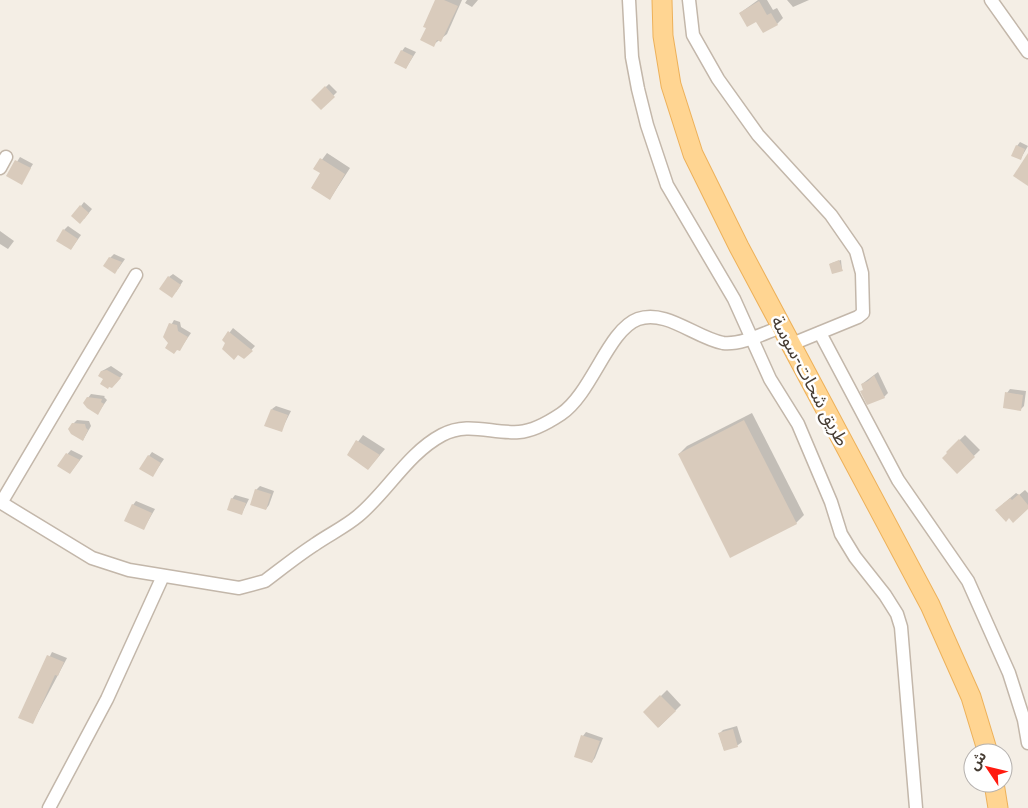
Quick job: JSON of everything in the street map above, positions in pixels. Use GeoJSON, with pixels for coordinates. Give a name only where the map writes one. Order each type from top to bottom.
{"type":"FeatureCollection","features":[{"type":"Feature","properties":{"kind":"main road","name":"طريق شحات-سوسة"},"geometry":{"type":"LineString","coordinates":[[662,0],[666,56],[671,85],[682,123],[708,186],[781,327],[792,344],[930,605],[971,697],[985,743]]}},
{"type":"Feature","properties":{"kind":"main road"},"geometry":{"type":"LineString","coordinates":[[996,793],[998,808]]}},
{"type":"Feature","properties":{"kind":"street"},"geometry":{"type":"LineString","coordinates":[[629,0],[632,57],[647,125],[667,184],[734,299],[770,379],[798,424],[831,502],[841,534],[855,557],[885,595],[899,620],[903,644],[916,808]]}},
{"type":"Feature","properties":{"kind":"street"},"geometry":{"type":"LineString","coordinates":[[689,0],[693,36],[718,79],[758,135],[831,216],[856,251],[862,273],[863,313],[858,317],[792,344]]}},
{"type":"Feature","properties":{"kind":"street"},"geometry":{"type":"LineString","coordinates":[[991,0],[1028,52]]}},
{"type":"Feature","properties":{"kind":"street"},"geometry":{"type":"LineString","coordinates":[[136,275],[1,502],[92,558],[129,570],[239,588],[265,581],[357,517],[426,445],[440,435],[455,429],[473,427],[520,432],[542,425],[562,413],[582,394],[618,335],[626,326],[637,319],[647,317],[658,318],[707,338],[725,343],[740,342],[781,327]]}},
{"type":"Feature","properties":{"kind":"street"},"geometry":{"type":"LineString","coordinates":[[820,333],[898,480],[968,581],[1009,673],[1024,720],[1028,743]]}},
{"type":"Feature","properties":{"kind":"street"},"geometry":{"type":"LineString","coordinates":[[49,808],[107,699],[163,576]]}},
{"type":"Feature","properties":{"kind":"building"},"geometry":{"type":"Polygon","coordinates":[[[435,0],[444,0],[458,6],[441,42],[437,40],[434,47],[420,40],[426,28],[423,27],[435,0]]]}},
{"type":"Feature","properties":{"kind":"building"},"geometry":{"type":"Polygon","coordinates":[[[759,1],[767,15],[771,13],[778,25],[763,33],[756,22],[747,27],[739,13],[759,1]]]}},
{"type":"Feature","properties":{"kind":"building"},"geometry":{"type":"Polygon","coordinates":[[[401,50],[413,56],[406,69],[394,63],[401,50]]]}},
{"type":"Feature","properties":{"kind":"building"},"geometry":{"type":"Polygon","coordinates":[[[325,86],[335,97],[321,110],[311,100],[325,86]]]}},
{"type":"Feature","properties":{"kind":"building"},"geometry":{"type":"Polygon","coordinates":[[[1016,145],[1025,149],[1021,160],[1011,156],[1016,145]]]}},
{"type":"Feature","properties":{"kind":"building"},"geometry":{"type":"Polygon","coordinates":[[[1028,153],[1028,186],[1013,176],[1028,153]]]}},
{"type":"Feature","properties":{"kind":"building"},"geometry":{"type":"Polygon","coordinates":[[[320,158],[345,174],[330,200],[311,188],[320,173],[313,169],[320,158]]]}},
{"type":"Feature","properties":{"kind":"building"},"geometry":{"type":"Polygon","coordinates":[[[15,160],[31,168],[22,185],[6,176],[15,160]]]}},
{"type":"Feature","properties":{"kind":"building"},"geometry":{"type":"Polygon","coordinates":[[[80,205],[89,213],[80,224],[71,216],[80,205]]]}},
{"type":"Feature","properties":{"kind":"building"},"geometry":{"type":"Polygon","coordinates":[[[63,229],[78,239],[71,250],[56,241],[63,229]]]}},
{"type":"Feature","properties":{"kind":"building"},"geometry":{"type":"Polygon","coordinates":[[[109,257],[122,262],[115,274],[103,266],[109,257]]]}},
{"type":"Feature","properties":{"kind":"building"},"geometry":{"type":"Polygon","coordinates":[[[839,260],[843,271],[832,274],[829,264],[839,260]]]}},
{"type":"Feature","properties":{"kind":"building"},"geometry":{"type":"Polygon","coordinates":[[[168,276],[181,285],[172,298],[159,289],[168,276]]]}},
{"type":"Feature","properties":{"kind":"building"},"geometry":{"type":"Polygon","coordinates":[[[169,323],[177,325],[178,331],[188,337],[180,351],[177,350],[174,354],[165,348],[168,343],[163,337],[169,323]]]}},
{"type":"Feature","properties":{"kind":"building"},"geometry":{"type":"Polygon","coordinates":[[[228,331],[253,351],[244,359],[238,355],[234,360],[222,349],[225,343],[222,340],[228,331]]]}},
{"type":"Feature","properties":{"kind":"building"},"geometry":{"type":"Polygon","coordinates":[[[107,370],[121,378],[112,388],[109,387],[108,389],[100,384],[103,379],[98,376],[101,371],[107,370]]]}},
{"type":"Feature","properties":{"kind":"building"},"geometry":{"type":"Polygon","coordinates":[[[874,375],[885,398],[867,405],[860,391],[863,390],[861,384],[868,381],[874,375]]]}},
{"type":"Feature","properties":{"kind":"building"},"geometry":{"type":"Polygon","coordinates":[[[1005,392],[1023,395],[1021,411],[1003,408],[1005,392]]]}},
{"type":"Feature","properties":{"kind":"building"},"geometry":{"type":"Polygon","coordinates":[[[87,397],[102,399],[101,402],[104,404],[98,415],[83,403],[87,397]]]}},
{"type":"Feature","properties":{"kind":"building"},"geometry":{"type":"Polygon","coordinates":[[[271,409],[288,415],[282,432],[264,426],[271,409]]]}},
{"type":"Feature","properties":{"kind":"building"},"geometry":{"type":"Polygon","coordinates":[[[744,420],[797,524],[730,558],[678,454],[744,420]]]}},
{"type":"Feature","properties":{"kind":"building"},"geometry":{"type":"Polygon","coordinates":[[[72,423],[85,424],[88,430],[83,441],[71,434],[68,429],[72,423]]]}},
{"type":"Feature","properties":{"kind":"building"},"geometry":{"type":"Polygon","coordinates":[[[959,439],[975,457],[957,474],[942,458],[959,439]]]}},
{"type":"Feature","properties":{"kind":"building"},"geometry":{"type":"Polygon","coordinates":[[[356,440],[380,455],[368,470],[347,455],[356,440]]]}},
{"type":"Feature","properties":{"kind":"building"},"geometry":{"type":"Polygon","coordinates":[[[66,453],[80,460],[70,474],[57,466],[66,453]]]}},
{"type":"Feature","properties":{"kind":"building"},"geometry":{"type":"Polygon","coordinates":[[[148,455],[161,463],[153,477],[139,469],[148,455]]]}},
{"type":"Feature","properties":{"kind":"building"},"geometry":{"type":"Polygon","coordinates":[[[255,489],[271,494],[266,510],[250,505],[255,489]]]}},
{"type":"Feature","properties":{"kind":"building"},"geometry":{"type":"Polygon","coordinates":[[[1019,494],[1028,505],[1028,509],[1013,523],[1009,518],[1006,522],[995,510],[1010,498],[1012,500],[1019,494]]]}},
{"type":"Feature","properties":{"kind":"building"},"geometry":{"type":"Polygon","coordinates":[[[231,498],[246,503],[242,515],[227,510],[231,498]]]}},
{"type":"Feature","properties":{"kind":"building"},"geometry":{"type":"Polygon","coordinates":[[[132,504],[152,513],[144,530],[124,521],[132,504]]]}},
{"type":"Feature","properties":{"kind":"building"},"geometry":{"type":"Polygon","coordinates":[[[47,655],[64,662],[58,676],[55,675],[33,724],[18,718],[47,655]]]}},
{"type":"Feature","properties":{"kind":"building"},"geometry":{"type":"Polygon","coordinates":[[[660,695],[676,711],[658,728],[643,712],[660,695]]]}},
{"type":"Feature","properties":{"kind":"building"},"geometry":{"type":"Polygon","coordinates":[[[733,729],[738,747],[724,751],[718,733],[733,729]]]}},
{"type":"Feature","properties":{"kind":"building"},"geometry":{"type":"Polygon","coordinates":[[[581,735],[600,741],[592,763],[574,757],[581,735]]]}}]}
